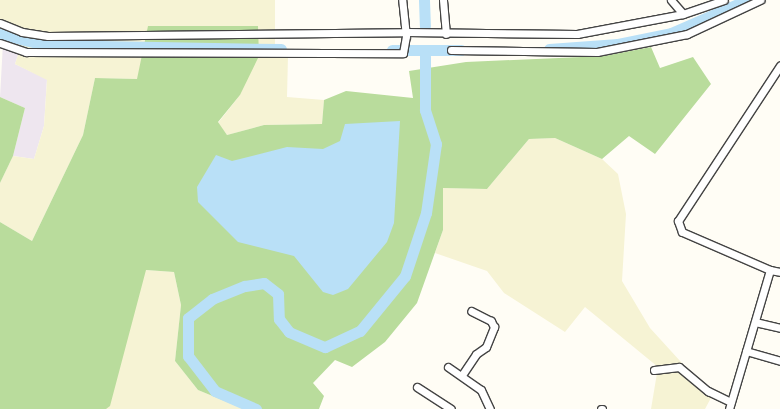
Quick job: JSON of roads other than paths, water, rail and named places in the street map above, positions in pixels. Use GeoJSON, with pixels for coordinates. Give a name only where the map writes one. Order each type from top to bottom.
{"type":"FeatureCollection","features":[{"type":"Feature","properties":{"kind":"street"},"geometry":{"type":"LineString","coordinates":[[0,43],[26,52],[406,51],[408,33],[402,0]]}},
{"type":"Feature","properties":{"kind":"street"},"geometry":{"type":"LineString","coordinates":[[443,0],[443,34]]}},
{"type":"Feature","properties":{"kind":"street"},"geometry":{"type":"LineString","coordinates":[[671,0],[683,14]]}},
{"type":"Feature","properties":{"kind":"street"},"geometry":{"type":"LineString","coordinates":[[0,23],[22,32],[48,36],[408,33],[577,34],[683,14],[724,0]]}},
{"type":"Feature","properties":{"kind":"street"},"geometry":{"type":"LineString","coordinates":[[451,50],[597,52],[687,34],[760,0]]}},
{"type":"Feature","properties":{"kind":"street"},"geometry":{"type":"LineString","coordinates":[[780,66],[678,223],[679,229],[689,235],[770,270],[780,272]]}},
{"type":"Feature","properties":{"kind":"street"},"geometry":{"type":"LineString","coordinates":[[654,370],[679,367],[730,406],[770,270]]}},
{"type":"Feature","properties":{"kind":"street"},"geometry":{"type":"LineString","coordinates":[[462,375],[476,354],[486,346],[494,327],[491,321],[471,310]]}},
{"type":"Feature","properties":{"kind":"street"},"geometry":{"type":"LineString","coordinates":[[755,322],[780,328]]}},
{"type":"Feature","properties":{"kind":"street"},"geometry":{"type":"LineString","coordinates":[[746,351],[780,361]]}},
{"type":"Feature","properties":{"kind":"street"},"geometry":{"type":"LineString","coordinates":[[448,367],[462,375],[485,395],[490,409]]}},
{"type":"Feature","properties":{"kind":"street"},"geometry":{"type":"LineString","coordinates":[[417,388],[451,409]]}},
{"type":"Feature","properties":{"kind":"water"},"geometry":{"type":"Polygon","coordinates":[[[400,121],[394,223],[387,242],[348,289],[333,295],[323,292],[294,256],[238,242],[198,202],[197,187],[216,155],[232,161],[287,147],[323,149],[340,141],[345,124],[400,121]]]}},
{"type":"Feature","properties":{"kind":"waterway"},"geometry":{"type":"LineString","coordinates":[[424,0],[425,26]]}},
{"type":"Feature","properties":{"kind":"waterway"},"geometry":{"type":"LineString","coordinates":[[549,49],[618,44],[671,33],[747,0]]}},
{"type":"Feature","properties":{"kind":"waterway"},"geometry":{"type":"LineString","coordinates":[[0,34],[45,45],[281,49]]}},
{"type":"Feature","properties":{"kind":"waterway"},"geometry":{"type":"LineString","coordinates":[[392,50],[461,50]]}},
{"type":"Feature","properties":{"kind":"waterway"},"geometry":{"type":"LineString","coordinates":[[256,409],[215,391],[188,356],[188,318],[212,299],[245,286],[264,283],[278,294],[279,319],[289,332],[325,347],[360,331],[405,276],[426,213],[436,144],[425,110],[425,56]]}}]}
